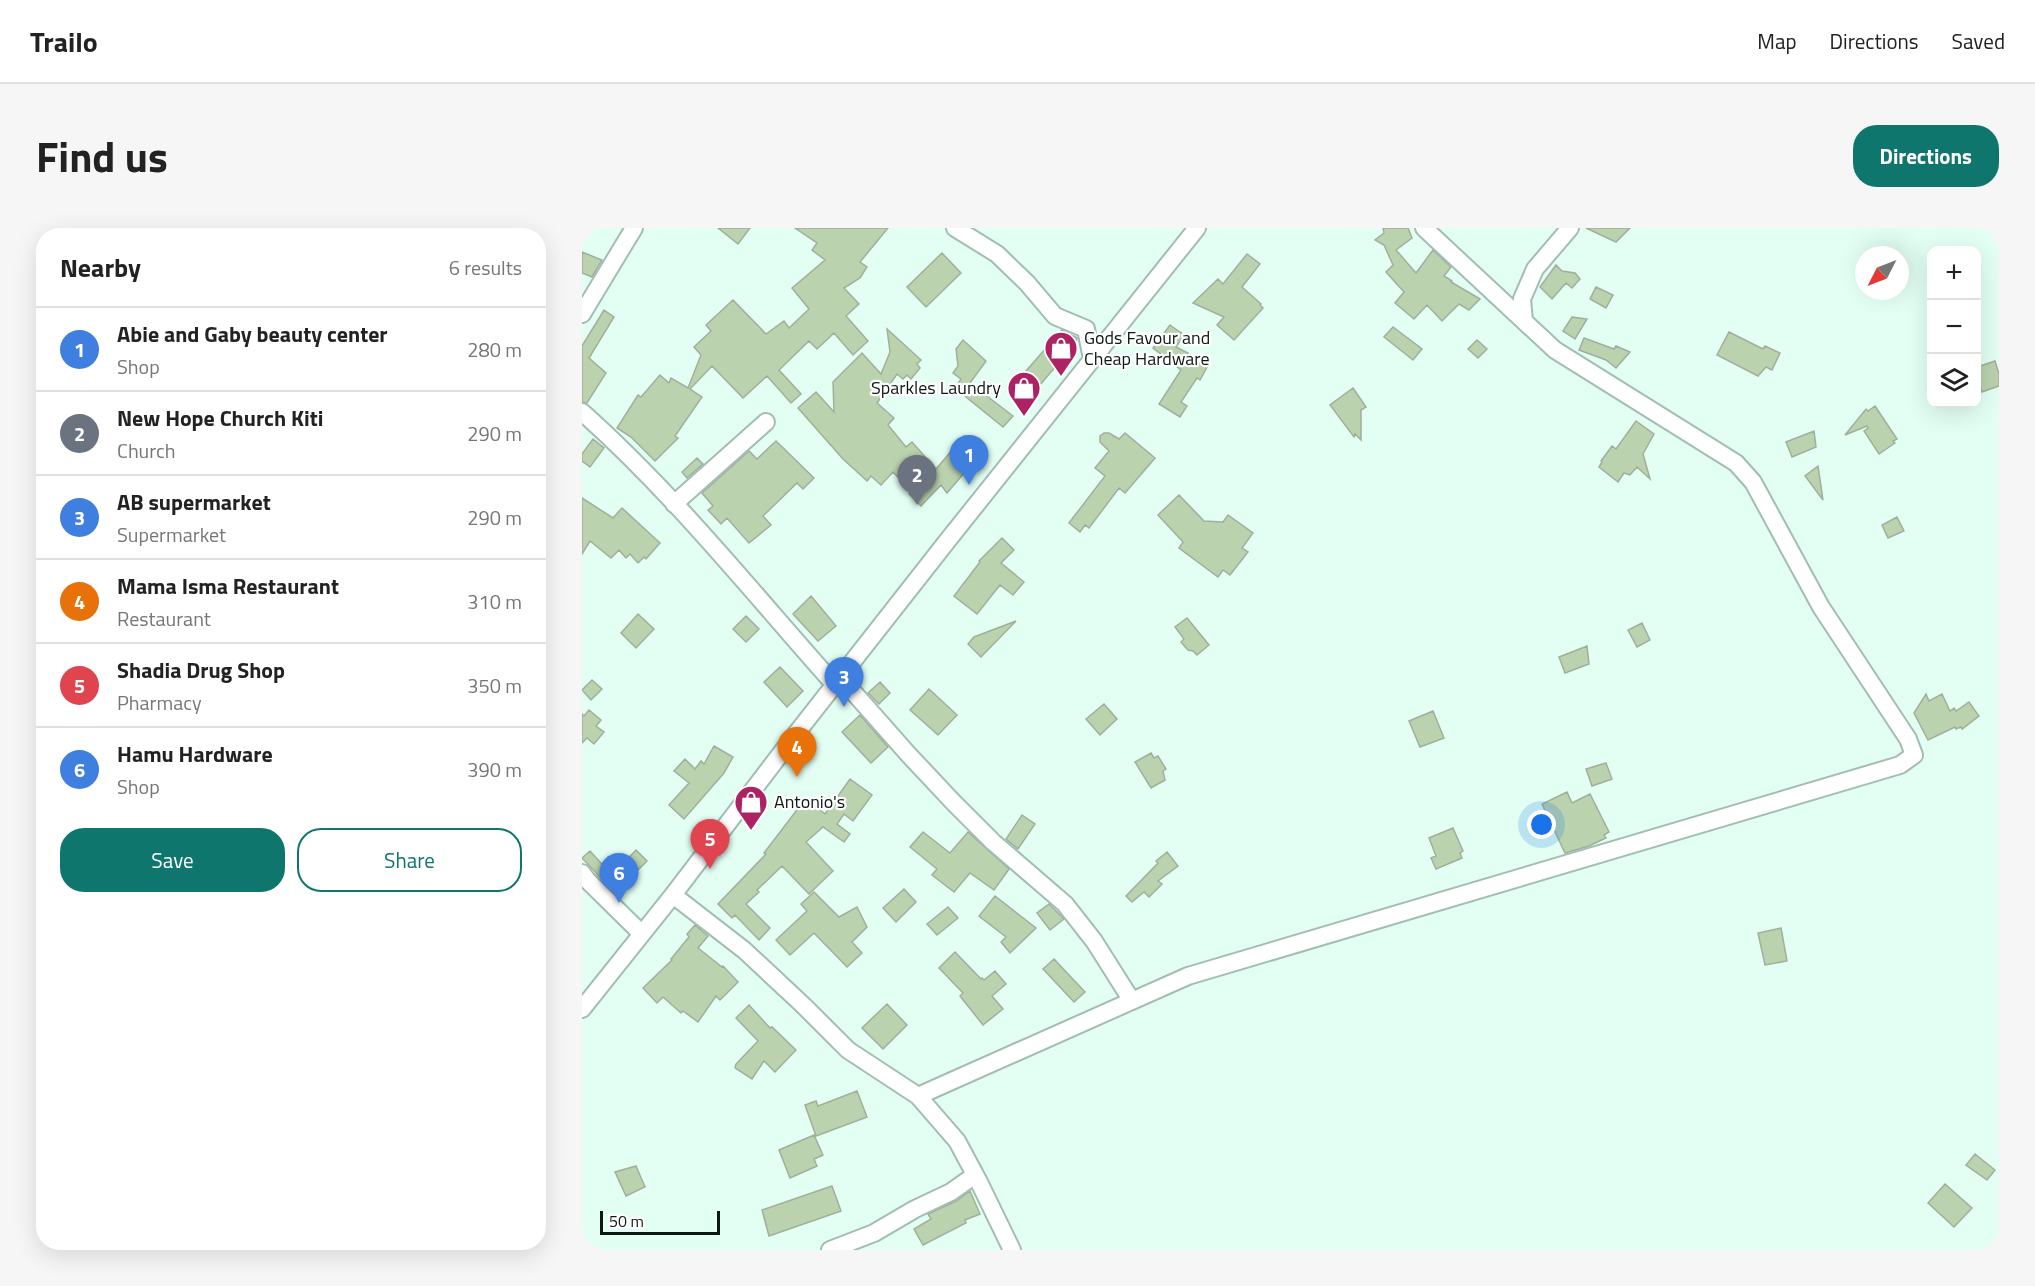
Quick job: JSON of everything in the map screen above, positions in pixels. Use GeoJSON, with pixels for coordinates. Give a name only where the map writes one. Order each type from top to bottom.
{"type":"FeatureCollection","features":[{"type":"Feature","properties":{"kind":"street"},"geometry":{"type":"LineString","coordinates":[[582,314],[634,228]]}},
{"type":"Feature","properties":{"kind":"street"},"geometry":{"type":"LineString","coordinates":[[955,228],[997,254],[1027,283],[1055,316],[1086,329],[1092,359]]}},
{"type":"Feature","properties":{"kind":"street"},"geometry":{"type":"LineString","coordinates":[[582,1009],[673,895],[837,681],[1197,228]]}},
{"type":"Feature","properties":{"kind":"street"},"geometry":{"type":"LineString","coordinates":[[918,1096],[1188,976],[1900,765],[1914,755],[1908,740],[1821,607],[1753,483],[1736,463],[1555,350],[1424,228]]}},
{"type":"Feature","properties":{"kind":"street"},"geometry":{"type":"LineString","coordinates":[[1524,321],[1522,299],[1535,269],[1570,228]]}},
{"type":"Feature","properties":{"kind":"street"},"geometry":{"type":"LineString","coordinates":[[582,412],[612,439],[674,504],[837,681],[962,811],[993,842],[1065,904],[1094,941],[1132,1001]]}},
{"type":"Feature","properties":{"kind":"street"},"geometry":{"type":"LineString","coordinates":[[674,504],[766,422]]}},
{"type":"Feature","properties":{"kind":"street"},"geometry":{"type":"LineString","coordinates":[[582,873],[642,934]]}},
{"type":"Feature","properties":{"kind":"street"},"geometry":{"type":"LineString","coordinates":[[673,895],[744,950],[848,1050],[918,1096],[957,1141],[1012,1250]]}},
{"type":"Feature","properties":{"kind":"street"},"geometry":{"type":"LineString","coordinates":[[830,1250],[874,1233],[915,1209],[951,1192],[975,1175]]}},
{"type":"Feature","properties":{"kind":"building"},"geometry":{"type":"Polygon","coordinates":[[[718,228],[750,228],[738,244],[718,228]]]}},
{"type":"Feature","properties":{"kind":"building"},"geometry":{"type":"Polygon","coordinates":[[[795,228],[888,228],[860,262],[867,267],[860,278],[844,288],[859,304],[846,316],[868,341],[853,355],[834,333],[817,349],[809,341],[779,370],[801,394],[791,403],[767,376],[743,398],[712,366],[690,389],[702,397],[675,436],[678,438],[655,461],[631,437],[617,428],[638,395],[641,397],[660,375],[669,383],[671,378],[688,388],[701,355],[694,347],[711,331],[706,325],[733,300],[766,334],[784,321],[789,328],[809,309],[792,288],[825,260],[812,250],[817,243],[795,228]]]}},
{"type":"Feature","properties":{"kind":"building"},"geometry":{"type":"Polygon","coordinates":[[[1383,228],[1408,228],[1412,238],[1396,250],[1416,273],[1433,250],[1451,267],[1444,276],[1480,299],[1469,310],[1459,304],[1442,321],[1427,305],[1414,319],[1395,303],[1404,292],[1386,272],[1393,265],[1384,245],[1375,240],[1384,233],[1383,228]]]}},
{"type":"Feature","properties":{"kind":"building"},"geometry":{"type":"Polygon","coordinates":[[[1586,228],[1630,228],[1616,242],[1586,228]]]}},
{"type":"Feature","properties":{"kind":"building"},"geometry":{"type":"Polygon","coordinates":[[[582,252],[602,260],[592,277],[582,273],[582,252]]]}},
{"type":"Feature","properties":{"kind":"building"},"geometry":{"type":"Polygon","coordinates":[[[942,253],[961,273],[926,307],[907,287],[942,253]]]}},
{"type":"Feature","properties":{"kind":"building"},"geometry":{"type":"Polygon","coordinates":[[[1247,254],[1260,264],[1242,287],[1263,308],[1234,340],[1217,325],[1224,317],[1193,303],[1218,279],[1223,284],[1247,254]]]}},
{"type":"Feature","properties":{"kind":"building"},"geometry":{"type":"Polygon","coordinates":[[[1556,265],[1562,271],[1575,273],[1580,279],[1572,288],[1566,283],[1552,299],[1540,287],[1556,265]]]}},
{"type":"Feature","properties":{"kind":"building"},"geometry":{"type":"Polygon","coordinates":[[[1596,287],[1613,295],[1606,308],[1590,299],[1596,287]]]}},
{"type":"Feature","properties":{"kind":"building"},"geometry":{"type":"Polygon","coordinates":[[[604,310],[614,317],[589,358],[606,373],[587,403],[582,402],[582,346],[604,310]]]}},
{"type":"Feature","properties":{"kind":"building"},"geometry":{"type":"Polygon","coordinates":[[[1572,317],[1587,319],[1575,339],[1563,331],[1572,317]]]}},
{"type":"Feature","properties":{"kind":"building"},"geometry":{"type":"Polygon","coordinates":[[[1170,325],[1184,335],[1176,347],[1188,353],[1186,357],[1207,367],[1200,380],[1197,378],[1181,402],[1187,406],[1180,417],[1159,404],[1181,370],[1153,348],[1170,325]]]}},
{"type":"Feature","properties":{"kind":"building"},"geometry":{"type":"Polygon","coordinates":[[[1393,327],[1422,349],[1413,360],[1384,337],[1393,327]]]}},
{"type":"Feature","properties":{"kind":"building"},"geometry":{"type":"Polygon","coordinates":[[[887,329],[921,360],[917,364],[920,368],[911,379],[907,375],[903,379],[897,374],[877,403],[894,418],[888,425],[906,447],[912,442],[936,469],[964,436],[982,452],[947,493],[941,485],[921,506],[909,494],[911,491],[893,472],[881,485],[871,476],[867,481],[843,459],[798,408],[816,392],[834,412],[833,382],[862,353],[881,374],[890,352],[887,329]]]}},
{"type":"Feature","properties":{"kind":"building"},"geometry":{"type":"Polygon","coordinates":[[[1062,330],[1077,338],[1076,343],[1033,393],[1018,380],[1062,330]]]}},
{"type":"Feature","properties":{"kind":"building"},"geometry":{"type":"Polygon","coordinates":[[[1729,332],[1763,349],[1765,346],[1780,353],[1772,370],[1766,367],[1758,376],[1717,355],[1729,332]]]}},
{"type":"Feature","properties":{"kind":"building"},"geometry":{"type":"Polygon","coordinates":[[[1584,338],[1630,352],[1616,368],[1606,360],[1579,350],[1584,338]]]}},
{"type":"Feature","properties":{"kind":"building"},"geometry":{"type":"Polygon","coordinates":[[[963,340],[986,361],[970,383],[1013,416],[1003,427],[955,388],[961,379],[953,373],[958,366],[956,349],[963,340]]]}},
{"type":"Feature","properties":{"kind":"building"},"geometry":{"type":"Polygon","coordinates":[[[1477,340],[1487,349],[1478,358],[1468,349],[1477,340]]]}},
{"type":"Feature","properties":{"kind":"building"},"geometry":{"type":"Polygon","coordinates":[[[1995,361],[1999,374],[1999,386],[1982,392],[1981,366],[1995,361]]]}},
{"type":"Feature","properties":{"kind":"building"},"geometry":{"type":"Polygon","coordinates":[[[1353,388],[1366,407],[1361,410],[1361,440],[1355,434],[1354,437],[1330,405],[1353,388]]]}},
{"type":"Feature","properties":{"kind":"building"},"geometry":{"type":"Polygon","coordinates":[[[1875,406],[1897,439],[1879,454],[1864,431],[1868,428],[1867,426],[1845,435],[1866,409],[1868,411],[1875,406]]]}},
{"type":"Feature","properties":{"kind":"building"},"geometry":{"type":"Polygon","coordinates":[[[1636,421],[1654,434],[1643,454],[1650,479],[1637,467],[1630,475],[1624,473],[1618,482],[1599,467],[1612,446],[1616,449],[1636,421]]]}},
{"type":"Feature","properties":{"kind":"building"},"geometry":{"type":"Polygon","coordinates":[[[1814,431],[1816,447],[1792,457],[1786,442],[1814,431]]]}},
{"type":"Feature","properties":{"kind":"building"},"geometry":{"type":"Polygon","coordinates":[[[1109,433],[1119,439],[1125,433],[1155,458],[1125,493],[1119,488],[1089,528],[1085,525],[1080,532],[1069,523],[1105,476],[1095,468],[1109,451],[1100,442],[1100,436],[1109,433]]]}},
{"type":"Feature","properties":{"kind":"building"},"geometry":{"type":"Polygon","coordinates":[[[593,439],[604,448],[590,467],[582,461],[582,454],[593,439]]]}},
{"type":"Feature","properties":{"kind":"building"},"geometry":{"type":"Polygon","coordinates":[[[776,441],[814,478],[803,489],[797,483],[763,516],[771,525],[749,543],[727,518],[721,524],[708,510],[713,506],[702,493],[749,451],[757,459],[776,441]]]}},
{"type":"Feature","properties":{"kind":"building"},"geometry":{"type":"Polygon","coordinates":[[[697,458],[703,464],[687,478],[682,472],[697,458]]]}},
{"type":"Feature","properties":{"kind":"building"},"geometry":{"type":"Polygon","coordinates":[[[1818,466],[1823,500],[1805,476],[1818,466]]]}},
{"type":"Feature","properties":{"kind":"building"},"geometry":{"type":"Polygon","coordinates":[[[1179,495],[1204,521],[1223,522],[1228,515],[1253,533],[1242,548],[1248,552],[1230,575],[1223,570],[1218,577],[1179,548],[1183,542],[1158,515],[1179,495]]]}},
{"type":"Feature","properties":{"kind":"building"},"geometry":{"type":"Polygon","coordinates":[[[582,498],[613,518],[622,508],[660,543],[646,559],[644,557],[638,563],[630,554],[626,558],[619,550],[611,558],[590,541],[582,554],[582,498]]]}},
{"type":"Feature","properties":{"kind":"building"},"geometry":{"type":"Polygon","coordinates":[[[1897,517],[1904,531],[1888,538],[1882,525],[1897,517]]]}},
{"type":"Feature","properties":{"kind":"building"},"geometry":{"type":"Polygon","coordinates":[[[1002,538],[1014,550],[1001,563],[1024,582],[1013,595],[1000,585],[977,614],[954,596],[979,561],[1002,538]]]}},
{"type":"Feature","properties":{"kind":"building"},"geometry":{"type":"Polygon","coordinates":[[[811,596],[836,626],[818,641],[793,614],[811,596]]]}},
{"type":"Feature","properties":{"kind":"building"},"geometry":{"type":"Polygon","coordinates":[[[638,614],[654,629],[636,648],[621,633],[638,614]]]}},
{"type":"Feature","properties":{"kind":"building"},"geometry":{"type":"Polygon","coordinates":[[[746,616],[759,629],[746,642],[733,629],[746,616]]]}},
{"type":"Feature","properties":{"kind":"building"},"geometry":{"type":"Polygon","coordinates":[[[1187,618],[1209,645],[1197,655],[1181,642],[1184,639],[1175,627],[1187,618]]]}},
{"type":"Feature","properties":{"kind":"building"},"geometry":{"type":"Polygon","coordinates":[[[1016,621],[981,657],[968,644],[974,637],[1016,621]]]}},
{"type":"Feature","properties":{"kind":"building"},"geometry":{"type":"Polygon","coordinates":[[[1642,623],[1650,640],[1637,647],[1628,630],[1642,623]]]}},
{"type":"Feature","properties":{"kind":"building"},"geometry":{"type":"Polygon","coordinates":[[[1587,646],[1589,664],[1565,673],[1559,657],[1587,646]]]}},
{"type":"Feature","properties":{"kind":"building"},"geometry":{"type":"Polygon","coordinates":[[[780,667],[803,691],[787,707],[764,682],[780,667]]]}},
{"type":"Feature","properties":{"kind":"building"},"geometry":{"type":"Polygon","coordinates":[[[592,680],[602,689],[591,700],[582,690],[592,680]]]}},
{"type":"Feature","properties":{"kind":"building"},"geometry":{"type":"Polygon","coordinates":[[[880,682],[890,693],[879,704],[868,693],[880,682]]]}},
{"type":"Feature","properties":{"kind":"building"},"geometry":{"type":"Polygon","coordinates":[[[929,689],[957,715],[938,735],[910,710],[929,689]]]}},
{"type":"Feature","properties":{"kind":"building"},"geometry":{"type":"Polygon","coordinates":[[[1926,694],[1929,701],[1942,694],[1950,711],[1954,708],[1956,711],[1969,702],[1979,716],[1962,729],[1955,727],[1928,740],[1914,713],[1926,694]]]}},
{"type":"Feature","properties":{"kind":"building"},"geometry":{"type":"Polygon","coordinates":[[[1104,704],[1117,719],[1100,735],[1086,719],[1104,704]]]}},
{"type":"Feature","properties":{"kind":"building"},"geometry":{"type":"Polygon","coordinates":[[[589,710],[601,720],[596,726],[604,732],[594,744],[587,738],[582,743],[582,714],[584,716],[589,710]]]}},
{"type":"Feature","properties":{"kind":"building"},"geometry":{"type":"Polygon","coordinates":[[[1433,711],[1444,738],[1420,747],[1409,721],[1433,711]]]}},
{"type":"Feature","properties":{"kind":"building"},"geometry":{"type":"Polygon","coordinates":[[[860,715],[888,747],[871,763],[842,732],[860,715]]]}},
{"type":"Feature","properties":{"kind":"building"},"geometry":{"type":"Polygon","coordinates":[[[714,746],[733,757],[724,773],[684,819],[669,805],[689,783],[674,771],[685,759],[695,769],[701,761],[704,764],[714,746]]]}},
{"type":"Feature","properties":{"kind":"building"},"geometry":{"type":"Polygon","coordinates":[[[1151,753],[1154,758],[1158,756],[1166,769],[1163,771],[1165,780],[1151,788],[1135,762],[1151,753]]]}},
{"type":"Feature","properties":{"kind":"building"},"geometry":{"type":"Polygon","coordinates":[[[1606,763],[1612,779],[1592,786],[1586,769],[1606,763]]]}},
{"type":"Feature","properties":{"kind":"building"},"geometry":{"type":"Polygon","coordinates":[[[850,779],[872,795],[853,821],[844,814],[837,824],[850,834],[844,842],[823,827],[806,842],[833,871],[809,894],[782,866],[746,904],[770,928],[759,940],[735,915],[732,918],[718,904],[766,854],[764,853],[806,798],[825,814],[850,779]]]}},
{"type":"Feature","properties":{"kind":"building"},"geometry":{"type":"Polygon","coordinates":[[[1567,792],[1572,803],[1590,794],[1609,832],[1604,835],[1606,838],[1565,853],[1542,804],[1567,792]]]}},
{"type":"Feature","properties":{"kind":"building"},"geometry":{"type":"Polygon","coordinates":[[[1022,815],[1035,824],[1018,849],[1006,839],[1022,815]]]}},
{"type":"Feature","properties":{"kind":"building"},"geometry":{"type":"Polygon","coordinates":[[[1453,828],[1463,851],[1460,853],[1462,858],[1436,869],[1431,858],[1436,856],[1429,838],[1453,828]]]}},
{"type":"Feature","properties":{"kind":"building"},"geometry":{"type":"Polygon","coordinates":[[[923,832],[950,853],[968,832],[1009,869],[994,890],[970,873],[954,892],[932,875],[937,869],[910,847],[923,832]]]}},
{"type":"Feature","properties":{"kind":"building"},"geometry":{"type":"Polygon","coordinates":[[[636,850],[647,861],[615,893],[582,858],[590,851],[612,875],[636,850]]]}},
{"type":"Feature","properties":{"kind":"building"},"geometry":{"type":"Polygon","coordinates":[[[1167,852],[1178,866],[1158,881],[1162,884],[1149,897],[1144,892],[1132,902],[1126,896],[1158,863],[1156,861],[1167,852]]]}},
{"type":"Feature","properties":{"kind":"building"},"geometry":{"type":"Polygon","coordinates":[[[904,889],[916,902],[896,922],[883,908],[904,889]]]}},
{"type":"Feature","properties":{"kind":"building"},"geometry":{"type":"Polygon","coordinates":[[[814,892],[839,917],[857,907],[867,927],[852,942],[862,953],[847,967],[814,933],[790,955],[776,940],[807,911],[801,904],[814,892]]]}},
{"type":"Feature","properties":{"kind":"building"},"geometry":{"type":"Polygon","coordinates":[[[995,896],[1036,928],[1010,953],[1001,942],[1006,937],[979,916],[995,896]]]}},
{"type":"Feature","properties":{"kind":"building"},"geometry":{"type":"Polygon","coordinates":[[[1049,904],[1064,919],[1050,930],[1037,913],[1049,904]]]}},
{"type":"Feature","properties":{"kind":"building"},"geometry":{"type":"Polygon","coordinates":[[[948,907],[958,918],[937,935],[927,924],[948,907]]]}},
{"type":"Feature","properties":{"kind":"building"},"geometry":{"type":"Polygon","coordinates":[[[695,925],[708,936],[698,948],[723,966],[738,982],[720,1000],[716,996],[698,1022],[683,1011],[681,1013],[663,997],[657,1003],[643,988],[672,960],[695,925]]]}},
{"type":"Feature","properties":{"kind":"building"},"geometry":{"type":"Polygon","coordinates":[[[1781,928],[1787,961],[1765,965],[1758,933],[1781,928]]]}},
{"type":"Feature","properties":{"kind":"building"},"geometry":{"type":"Polygon","coordinates":[[[955,952],[981,979],[984,980],[995,971],[1006,984],[992,996],[1003,1009],[983,1025],[960,996],[963,993],[939,968],[955,952]]]}},
{"type":"Feature","properties":{"kind":"building"},"geometry":{"type":"Polygon","coordinates":[[[1054,959],[1085,992],[1074,1002],[1043,969],[1054,959]]]}},
{"type":"Feature","properties":{"kind":"building"},"geometry":{"type":"Polygon","coordinates":[[[887,1004],[907,1025],[883,1049],[862,1028],[887,1004]]]}},
{"type":"Feature","properties":{"kind":"building"},"geometry":{"type":"Polygon","coordinates":[[[749,1005],[770,1028],[772,1027],[796,1050],[775,1072],[764,1061],[752,1079],[735,1068],[736,1064],[758,1041],[736,1018],[749,1005]]]}},
{"type":"Feature","properties":{"kind":"building"},"geometry":{"type":"Polygon","coordinates":[[[857,1091],[867,1117],[816,1136],[805,1105],[816,1101],[818,1106],[857,1091]]]}},
{"type":"Feature","properties":{"kind":"building"},"geometry":{"type":"Polygon","coordinates":[[[814,1135],[823,1155],[814,1159],[817,1166],[790,1178],[779,1150],[814,1135]]]}},
{"type":"Feature","properties":{"kind":"building"},"geometry":{"type":"Polygon","coordinates":[[[1975,1154],[1995,1170],[1987,1180],[1966,1165],[1975,1154]]]}},
{"type":"Feature","properties":{"kind":"building"},"geometry":{"type":"Polygon","coordinates":[[[636,1166],[645,1187],[626,1196],[615,1172],[636,1166]]]}},
{"type":"Feature","properties":{"kind":"building"},"geometry":{"type":"Polygon","coordinates":[[[1945,1184],[1972,1208],[1954,1227],[1928,1203],[1945,1184]]]}},
{"type":"Feature","properties":{"kind":"building"},"geometry":{"type":"Polygon","coordinates":[[[832,1186],[841,1211],[769,1236],[762,1210],[832,1186]]]}},
{"type":"Feature","properties":{"kind":"building"},"geometry":{"type":"Polygon","coordinates":[[[970,1191],[980,1214],[965,1220],[966,1223],[923,1245],[914,1229],[931,1219],[928,1214],[956,1201],[970,1191]]]}},
{"type":"Feature","properties":{"kind":"place","name":"Gods Favour and Cheap Hardware"},"geometry":{"type":"Point","coordinates":[1061,377]}},
{"type":"Feature","properties":{"kind":"place","name":"Sparkles Laundry"},"geometry":{"type":"Point","coordinates":[1024,417]}},
{"type":"Feature","properties":{"kind":"place","name":"Abie and Gaby beauty center"},"geometry":{"type":"Point","coordinates":[969,485]}},
{"type":"Feature","properties":{"kind":"place","name":"New Hope Church Kiti"},"geometry":{"type":"Point","coordinates":[917,505]}},
{"type":"Feature","properties":{"kind":"place","name":"AB supermarket"},"geometry":{"type":"Point","coordinates":[844,707]}},
{"type":"Feature","properties":{"kind":"place","name":"Mama Isma Restaurant"},"geometry":{"type":"Point","coordinates":[797,777]}},
{"type":"Feature","properties":{"kind":"place","name":"Antonio's"},"geometry":{"type":"Point","coordinates":[751,831]}},
{"type":"Feature","properties":{"kind":"place","name":"Shadia Drug Shop"},"geometry":{"type":"Point","coordinates":[710,869]}},
{"type":"Feature","properties":{"kind":"place","name":"Hamu Hardware"},"geometry":{"type":"Point","coordinates":[619,903]}}]}
